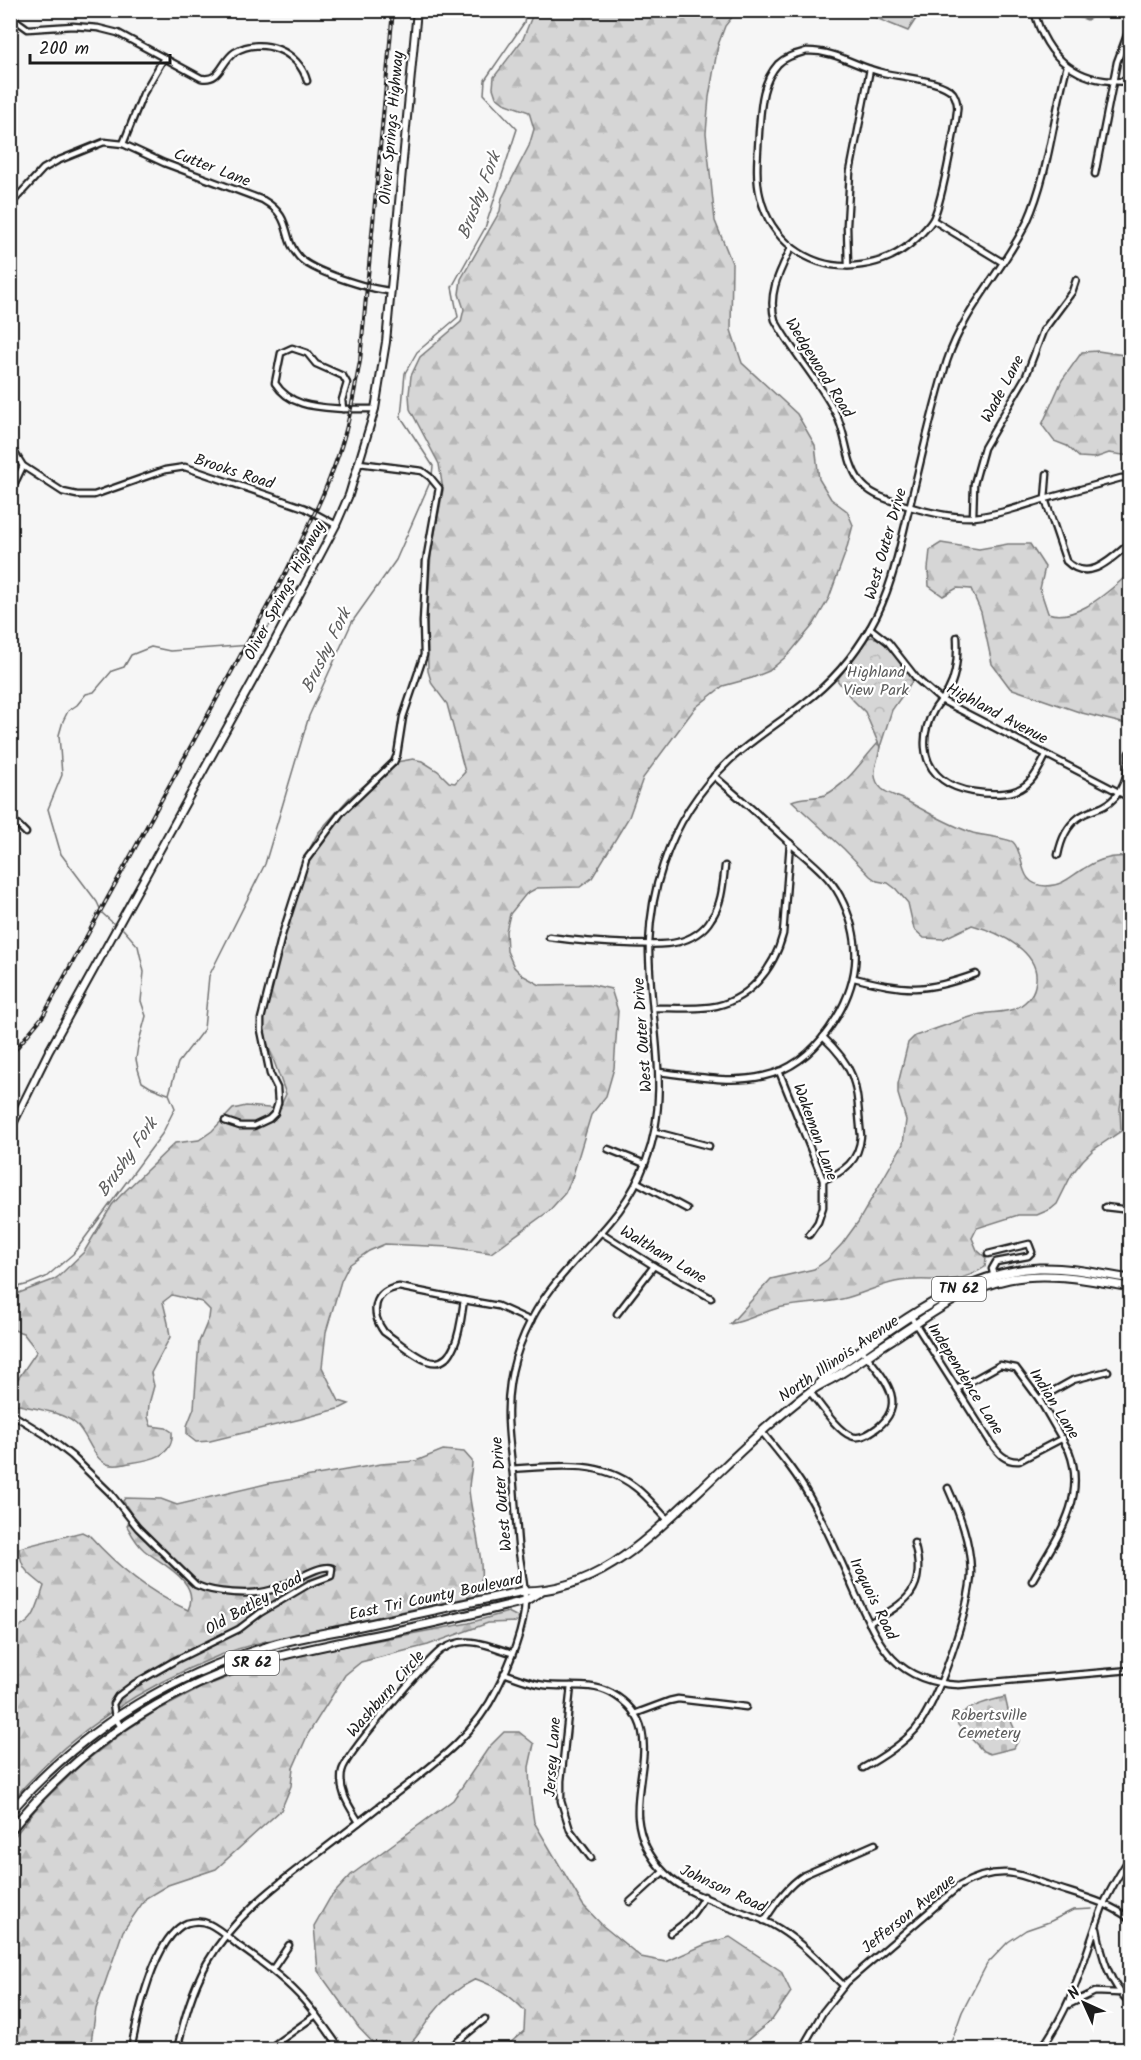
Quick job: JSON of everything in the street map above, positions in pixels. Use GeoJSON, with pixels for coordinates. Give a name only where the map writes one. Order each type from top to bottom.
{"type":"FeatureCollection","features":[{"type":"Feature","properties":{"kind":"highway","name":"TN 62"},"geometry":{"type":"LineString","coordinates":[[995,1279],[1022,1269],[1055,1268],[1131,1279]]}},
{"type":"Feature","properties":{"kind":"highway","name":"North Illinois Avenue"},"geometry":{"type":"LineString","coordinates":[[541,1591],[570,1583],[606,1568],[637,1548],[762,1432],[812,1390],[838,1376],[864,1353],[913,1320],[995,1279],[1051,1275],[1084,1278],[1131,1287]]}},
{"type":"Feature","properties":{"kind":"highway","name":"East Tri County Boulevard"},"geometry":{"type":"LineString","coordinates":[[10,1812],[53,1767],[115,1717],[182,1679],[268,1646],[524,1591],[541,1591]]}},
{"type":"Feature","properties":{"kind":"highway","name":"East Tri County Boulevard"},"geometry":{"type":"LineString","coordinates":[[10,1831],[50,1787],[101,1741],[158,1704],[204,1682],[257,1662],[525,1601],[541,1591]]}},
{"type":"Feature","properties":{"kind":"main road","name":"Oliver Springs Highway"},"geometry":{"type":"LineString","coordinates":[[10,1130],[50,1051],[244,698],[336,525],[349,495],[375,409],[386,342],[417,10]]}},
{"type":"Feature","properties":{"kind":"street"},"geometry":{"type":"LineString","coordinates":[[1034,10],[1042,34],[1052,51],[1067,66],[1083,75],[1112,82],[1131,81]]}},
{"type":"Feature","properties":{"kind":"street"},"geometry":{"type":"LineString","coordinates":[[10,16],[28,29],[73,26],[98,28],[118,33],[208,80],[217,75],[236,52],[252,46],[265,45],[284,52],[297,62],[307,81]]}},
{"type":"Feature","properties":{"kind":"street"},"geometry":{"type":"LineString","coordinates":[[1095,174],[1112,82],[1117,62],[1131,27]]}},
{"type":"Feature","properties":{"kind":"street"},"geometry":{"type":"LineString","coordinates":[[807,51],[832,53],[870,69],[947,88],[956,100],[957,111],[947,164],[933,220],[914,241],[892,256],[867,265],[848,266],[813,260],[791,248],[771,223],[759,194],[758,159],[763,93],[769,77],[781,62],[792,55],[807,51]]}},
{"type":"Feature","properties":{"kind":"street"},"geometry":{"type":"LineString","coordinates":[[123,144],[143,94],[164,58]]}},
{"type":"Feature","properties":{"kind":"street","name":"West Outer Drive"},"geometry":{"type":"LineString","coordinates":[[178,2047],[195,1987],[210,1957],[225,1935],[266,1894],[461,1741],[483,1714],[504,1673],[522,1621],[525,1601],[512,1469],[508,1407],[510,1383],[515,1361],[531,1321],[551,1288],[621,1209],[645,1164],[655,1132],[659,1104],[659,1072],[649,944],[653,900],[666,856],[690,809],[714,776],[743,749],[820,690],[843,666],[870,628],[888,590],[949,356],[969,312],[1023,229],[1035,200],[1067,66]]}},
{"type":"Feature","properties":{"kind":"street"},"geometry":{"type":"LineString","coordinates":[[848,266],[847,225],[851,171],[870,69]]}},
{"type":"Feature","properties":{"kind":"street","name":"Cutter Lane"},"geometry":{"type":"LineString","coordinates":[[10,206],[44,169],[57,161],[104,142],[123,144],[164,163],[274,206],[281,214],[300,258],[311,266],[368,286],[390,291]]}},
{"type":"Feature","properties":{"kind":"street"},"geometry":{"type":"LineString","coordinates":[[933,220],[1002,262]]}},
{"type":"Feature","properties":{"kind":"street","name":"Wedgewood Road"},"geometry":{"type":"LineString","coordinates":[[791,248],[772,293],[771,308],[775,320],[835,410],[844,432],[850,463],[860,482],[878,497],[941,514],[973,517],[1121,478],[1131,478]]}},
{"type":"Feature","properties":{"kind":"street","name":"Wade Lane"},"geometry":{"type":"LineString","coordinates":[[973,517],[974,484],[984,448],[1026,376],[1043,331],[1072,292],[1076,280]]}},
{"type":"Feature","properties":{"kind":"street"},"geometry":{"type":"LineString","coordinates":[[343,409],[342,400],[347,383],[343,376],[316,364],[307,353],[292,348],[281,353],[274,383],[280,391],[302,405],[343,409],[375,409]]}},
{"type":"Feature","properties":{"kind":"street"},"geometry":{"type":"LineString","coordinates":[[10,445],[23,466],[10,493]]}},
{"type":"Feature","properties":{"kind":"street"},"geometry":{"type":"LineString","coordinates":[[225,1121],[240,1126],[254,1126],[269,1119],[275,1113],[278,1103],[277,1088],[270,1074],[261,1019],[282,935],[306,860],[341,813],[372,782],[391,768],[398,755],[403,717],[422,662],[426,561],[437,486],[427,474],[415,470],[359,463]]}},
{"type":"Feature","properties":{"kind":"street","name":"Brooks Road"},"geometry":{"type":"LineString","coordinates":[[23,466],[63,492],[77,495],[94,495],[165,470],[185,467],[305,508],[336,525]]}},
{"type":"Feature","properties":{"kind":"street"},"geometry":{"type":"LineString","coordinates":[[1047,474],[1045,499],[1066,561],[1074,568],[1085,571],[1097,569],[1131,543]]}},
{"type":"Feature","properties":{"kind":"street","name":"Highland Avenue"},"geometry":{"type":"LineString","coordinates":[[870,628],[888,642],[917,679],[941,700],[1131,798]]}},
{"type":"Feature","properties":{"kind":"street"},"geometry":{"type":"LineString","coordinates":[[957,637],[957,664],[948,691],[932,712],[927,726],[924,746],[930,766],[947,782],[982,792],[1012,792],[1022,788],[1033,779],[1046,755]]}},
{"type":"Feature","properties":{"kind":"street"},"geometry":{"type":"LineString","coordinates":[[1058,855],[1065,832],[1080,816],[1113,800],[1130,765],[1129,753]]}},
{"type":"Feature","properties":{"kind":"street"},"geometry":{"type":"LineString","coordinates":[[659,1072],[736,1080],[766,1076],[779,1071],[804,1057],[824,1037],[843,1008],[854,978],[854,936],[839,894],[823,872],[714,776]]}},
{"type":"Feature","properties":{"kind":"street"},"geometry":{"type":"LineString","coordinates":[[10,817],[26,833]]}},
{"type":"Feature","properties":{"kind":"street"},"geometry":{"type":"LineString","coordinates":[[653,1008],[696,1008],[723,1004],[748,991],[765,975],[779,949],[783,934],[790,843]]}},
{"type":"Feature","properties":{"kind":"street"},"geometry":{"type":"LineString","coordinates":[[549,937],[649,944],[680,942],[693,936],[712,918],[719,903],[725,866]]}},
{"type":"Feature","properties":{"kind":"street"},"geometry":{"type":"LineString","coordinates":[[854,978],[891,988],[917,989],[936,987],[976,974]]}},
{"type":"Feature","properties":{"kind":"street"},"geometry":{"type":"LineString","coordinates":[[823,1180],[845,1170],[853,1162],[861,1144],[856,1087],[852,1075],[841,1054],[824,1037]]}},
{"type":"Feature","properties":{"kind":"street","name":"Wakeman Lane"},"geometry":{"type":"LineString","coordinates":[[779,1071],[823,1180],[823,1207],[818,1222],[809,1235]]}},
{"type":"Feature","properties":{"kind":"street"},"geometry":{"type":"LineString","coordinates":[[655,1132],[709,1146]]}},
{"type":"Feature","properties":{"kind":"street"},"geometry":{"type":"LineString","coordinates":[[608,1149],[645,1164]]}},
{"type":"Feature","properties":{"kind":"street"},"geometry":{"type":"LineString","coordinates":[[637,1182],[687,1209]]}},
{"type":"Feature","properties":{"kind":"street"},"geometry":{"type":"LineString","coordinates":[[1105,1207],[1131,1209]]}},
{"type":"Feature","properties":{"kind":"street","name":"Waltham Lane"},"geometry":{"type":"LineString","coordinates":[[602,1233],[711,1298]]}},
{"type":"Feature","properties":{"kind":"street"},"geometry":{"type":"LineString","coordinates":[[988,1254],[1029,1244],[1032,1248],[1028,1256],[996,1262],[992,1269],[995,1279]]}},
{"type":"Feature","properties":{"kind":"street"},"geometry":{"type":"LineString","coordinates":[[617,1314],[654,1266]]}},
{"type":"Feature","properties":{"kind":"street"},"geometry":{"type":"LineString","coordinates":[[464,1300],[452,1352],[447,1358],[437,1362],[424,1359],[384,1332],[377,1321],[378,1299],[389,1289],[399,1287],[498,1306],[531,1321]]}},
{"type":"Feature","properties":{"kind":"street","name":"Independence Lane"},"geometry":{"type":"LineString","coordinates":[[913,1320],[997,1452],[1008,1460],[1022,1460],[1063,1438]]}},
{"type":"Feature","properties":{"kind":"street"},"geometry":{"type":"LineString","coordinates":[[812,1390],[838,1427],[851,1437],[861,1437],[874,1430],[891,1414],[894,1404],[888,1385],[864,1353]]}},
{"type":"Feature","properties":{"kind":"street","name":"Indian Lane"},"geometry":{"type":"LineString","coordinates":[[957,1389],[995,1366],[1006,1365],[1016,1368],[1039,1399],[1063,1438],[1072,1460],[1075,1481],[1074,1501],[1069,1516],[1032,1581]]}},
{"type":"Feature","properties":{"kind":"street"},"geometry":{"type":"LineString","coordinates":[[1039,1399],[1073,1380],[1108,1371]]}},
{"type":"Feature","properties":{"kind":"street","name":"Old Batley Road"},"geometry":{"type":"LineString","coordinates":[[10,1413],[44,1434],[72,1456],[110,1493],[138,1528],[196,1585],[206,1589],[256,1593],[286,1585],[318,1568],[329,1566],[332,1568],[331,1576],[309,1584],[260,1613],[239,1629],[134,1684],[112,1704],[115,1717]]}},
{"type":"Feature","properties":{"kind":"street","name":"Iroquois Road"},"geometry":{"type":"LineString","coordinates":[[762,1432],[796,1475],[810,1497],[884,1650],[915,1676],[939,1684],[966,1684],[1129,1670]]}},
{"type":"Feature","properties":{"kind":"street"},"geometry":{"type":"LineString","coordinates":[[512,1469],[580,1466],[619,1477],[637,1488],[668,1520]]}},
{"type":"Feature","properties":{"kind":"street"},"geometry":{"type":"LineString","coordinates":[[863,1768],[880,1758],[915,1730],[928,1710],[965,1614],[971,1574],[968,1542],[948,1488]]}},
{"type":"Feature","properties":{"kind":"street"},"geometry":{"type":"LineString","coordinates":[[869,1623],[897,1608],[914,1588],[919,1562],[914,1543]]}},
{"type":"Feature","properties":{"kind":"street","name":"Washburn Circle"},"geometry":{"type":"LineString","coordinates":[[359,1822],[343,1794],[341,1784],[344,1764],[354,1749],[419,1674],[442,1649],[460,1642],[474,1642],[512,1653]]}},
{"type":"Feature","properties":{"kind":"street"},"geometry":{"type":"LineString","coordinates":[[1129,1670],[1131,1676]]}},
{"type":"Feature","properties":{"kind":"street","name":"Johnson Road"},"geometry":{"type":"LineString","coordinates":[[504,1673],[540,1685],[593,1686],[609,1692],[622,1701],[634,1714],[643,1733],[645,1744],[638,1807],[640,1832],[649,1854],[663,1872],[683,1887],[764,1921],[786,1934],[800,1944],[844,1986]]}},
{"type":"Feature","properties":{"kind":"street","name":"Jersey Lane"},"geometry":{"type":"LineString","coordinates":[[571,1686],[561,1801],[570,1830],[591,1858]]}},
{"type":"Feature","properties":{"kind":"street"},"geometry":{"type":"LineString","coordinates":[[634,1714],[678,1700],[746,1707]]}},
{"type":"Feature","properties":{"kind":"street"},"geometry":{"type":"LineString","coordinates":[[115,1717],[121,1727]]}},
{"type":"Feature","properties":{"kind":"street"},"geometry":{"type":"LineString","coordinates":[[764,1921],[783,1893],[804,1875],[875,1844]]}},
{"type":"Feature","properties":{"kind":"street"},"geometry":{"type":"LineString","coordinates":[[1042,2048],[1068,2005],[1104,1904],[1131,1857]]}},
{"type":"Feature","properties":{"kind":"street"},"geometry":{"type":"LineString","coordinates":[[1122,1870],[1131,1865]]}},
{"type":"Feature","properties":{"kind":"street"},"geometry":{"type":"LineString","coordinates":[[630,1902],[663,1872]]}},
{"type":"Feature","properties":{"kind":"street","name":"Jefferson Avenue"},"geometry":{"type":"LineString","coordinates":[[801,2049],[823,2012],[844,1986],[954,1890],[976,1878],[992,1874],[1014,1874],[1104,1904],[1131,1918]]}},
{"type":"Feature","properties":{"kind":"street"},"geometry":{"type":"LineString","coordinates":[[670,1933],[687,1921],[704,1896]]}},
{"type":"Feature","properties":{"kind":"street"},"geometry":{"type":"LineString","coordinates":[[131,2049],[143,2000],[155,1965],[168,1939],[186,1923],[197,1921],[211,1925],[272,1970],[297,1993],[341,2049]]}},
{"type":"Feature","properties":{"kind":"street"},"geometry":{"type":"LineString","coordinates":[[1097,1926],[1101,1951],[1107,1968],[1119,1993],[1131,2003]]}},
{"type":"Feature","properties":{"kind":"street"},"geometry":{"type":"LineString","coordinates":[[272,1970],[289,1946]]}},
{"type":"Feature","properties":{"kind":"street"},"geometry":{"type":"LineString","coordinates":[[1068,2005],[1095,1992],[1119,1993]]}},
{"type":"Feature","properties":{"kind":"street"},"geometry":{"type":"LineString","coordinates":[[269,2049],[315,2015]]}},
{"type":"Feature","properties":{"kind":"street"},"geometry":{"type":"LineString","coordinates":[[447,2049],[485,2019]]}},
{"type":"Feature","properties":{"kind":"street"},"geometry":{"type":"LineString","coordinates":[[178,2047],[201,2049]]}},
{"type":"Feature","properties":{"kind":"green space"},"geometry":{"type":"Polygon","coordinates":[[[534,11],[737,11],[725,26],[718,45],[709,97],[706,133],[715,221],[732,263],[731,330],[742,363],[797,414],[815,445],[819,479],[831,499],[847,511],[853,525],[846,551],[829,598],[814,624],[789,654],[769,671],[723,686],[695,708],[643,778],[629,817],[592,878],[580,887],[537,888],[526,894],[510,914],[506,931],[507,951],[514,967],[522,975],[540,985],[589,984],[611,989],[618,1011],[614,1068],[606,1096],[591,1115],[572,1178],[565,1193],[549,1211],[491,1253],[449,1247],[385,1244],[369,1251],[349,1265],[341,1281],[326,1332],[322,1367],[339,1401],[349,1404],[301,1419],[210,1441],[196,1442],[187,1435],[187,1426],[194,1408],[199,1342],[210,1310],[202,1302],[172,1295],[163,1302],[170,1337],[151,1373],[154,1386],[148,1417],[151,1426],[166,1428],[172,1432],[172,1440],[165,1452],[159,1456],[119,1465],[107,1464],[94,1452],[76,1424],[55,1413],[15,1404],[11,1398],[13,1386],[37,1351],[23,1333],[11,1329],[11,1296],[59,1276],[84,1252],[112,1205],[175,1143],[199,1140],[212,1131],[233,1109],[246,1106],[279,1109],[286,1094],[262,1029],[264,1006],[289,905],[306,856],[318,833],[349,798],[391,763],[413,759],[422,761],[438,771],[449,782],[455,783],[465,772],[447,704],[432,684],[428,671],[427,611],[431,554],[443,490],[439,464],[410,409],[409,394],[411,376],[420,357],[461,322],[464,309],[459,294],[461,279],[500,211],[502,198],[529,146],[534,129],[529,112],[504,103],[496,97],[493,88],[494,77],[523,39],[534,11]]]}},
{"type":"Feature","properties":{"kind":"green space"},"geometry":{"type":"Polygon","coordinates":[[[865,11],[921,11],[908,31],[865,11]]]}},
{"type":"Feature","properties":{"kind":"green space"},"geometry":{"type":"Polygon","coordinates":[[[1070,11],[1099,11],[1087,20],[1073,15],[1070,11]]]}},
{"type":"Feature","properties":{"kind":"green space"},"geometry":{"type":"Polygon","coordinates":[[[1098,351],[1130,356],[1130,456],[1109,453],[1095,458],[1079,457],[1067,446],[1054,441],[1042,425],[1062,380],[1082,352],[1098,351]]]}},
{"type":"Feature","properties":{"kind":"green space"},"geometry":{"type":"Polygon","coordinates":[[[941,543],[979,549],[1008,544],[1030,544],[1045,567],[1040,589],[1048,613],[1059,615],[1081,609],[1092,603],[1130,573],[1130,725],[1082,713],[1010,688],[992,664],[981,612],[971,589],[957,588],[943,596],[929,586],[930,550],[941,543]]]}},
{"type":"Feature","properties":{"kind":"green space","name":"Highland View Park"},"geometry":{"type":"Polygon","coordinates":[[[872,637],[885,643],[913,680],[892,710],[880,747],[865,712],[837,680],[868,638],[872,637]]]}},
{"type":"Feature","properties":{"kind":"green space"},"geometry":{"type":"Polygon","coordinates":[[[879,742],[875,777],[882,789],[964,830],[1013,842],[1017,847],[1026,875],[1037,884],[1046,886],[1057,884],[1100,860],[1130,857],[1130,1048],[1120,1108],[1121,1131],[1093,1150],[1083,1160],[1072,1174],[1057,1204],[1051,1209],[1037,1215],[1018,1215],[977,1228],[972,1238],[977,1250],[986,1258],[985,1267],[973,1274],[951,1280],[895,1282],[842,1299],[778,1308],[730,1324],[771,1279],[814,1269],[827,1260],[858,1222],[903,1144],[906,1120],[898,1094],[898,1084],[908,1043],[915,1036],[969,1017],[1014,1009],[1028,1000],[1035,986],[1036,974],[1033,963],[1017,945],[1006,938],[972,925],[943,939],[924,938],[914,929],[908,903],[896,889],[870,876],[792,801],[825,795],[833,790],[848,778],[879,742]]]}},
{"type":"Feature","properties":{"kind":"green space"},"geometry":{"type":"Polygon","coordinates":[[[443,1450],[464,1452],[472,1461],[470,1500],[481,1560],[480,1587],[476,1596],[263,1642],[218,1656],[188,1669],[105,1716],[55,1756],[11,1802],[11,1629],[25,1624],[34,1614],[44,1586],[26,1570],[19,1548],[82,1532],[90,1536],[135,1578],[161,1596],[188,1610],[191,1600],[185,1582],[144,1550],[136,1542],[127,1526],[133,1516],[123,1501],[125,1498],[161,1499],[177,1505],[270,1483],[381,1464],[416,1461],[443,1450]]]}},
{"type":"Feature","properties":{"kind":"green space"},"geometry":{"type":"Polygon","coordinates":[[[508,1612],[518,1617],[519,1622],[488,1623],[428,1645],[361,1662],[345,1675],[308,1734],[293,1768],[291,1786],[281,1810],[216,1869],[168,1885],[146,1898],[123,1931],[96,2009],[90,2049],[11,2049],[10,1842],[40,1804],[82,1764],[153,1713],[201,1688],[239,1673],[294,1656],[469,1623],[508,1612]]]}},
{"type":"Feature","properties":{"kind":"green space","name":"Robertsville Cemetery"},"geometry":{"type":"Polygon","coordinates":[[[1005,1697],[1010,1719],[1019,1739],[1014,1748],[990,1754],[983,1751],[958,1725],[957,1720],[972,1708],[1005,1697]]]}},
{"type":"Feature","properties":{"kind":"green space"},"geometry":{"type":"Polygon","coordinates":[[[504,1732],[519,1732],[534,1744],[529,1767],[534,1822],[583,1905],[603,1926],[641,1957],[666,1962],[706,1944],[730,1937],[781,1971],[791,1992],[772,2020],[736,2049],[503,2049],[524,2031],[525,2011],[502,1992],[476,1979],[446,1999],[414,2040],[404,2047],[379,2049],[359,2028],[318,1971],[314,1926],[330,1898],[351,1875],[453,1800],[489,1747],[504,1732]]]}},
{"type":"Feature","properties":{"kind":"waterway","name":"Brushy Fork"},"geometry":{"type":"LineString","coordinates":[[432,475],[433,466],[401,417],[405,373],[417,352],[458,317],[452,287],[485,228],[517,129],[484,94],[485,80],[524,23],[526,10]]}},
{"type":"Feature","properties":{"kind":"waterway","name":"Brushy Fork"},"geometry":{"type":"LineString","coordinates":[[10,1289],[46,1277],[73,1254],[162,1134],[175,1108],[169,1094],[178,1063],[204,1029],[209,976],[265,864],[309,716],[352,622],[396,560],[431,480]]}},
{"type":"Feature","properties":{"kind":"waterway"},"geometry":{"type":"LineString","coordinates":[[113,923],[102,913],[97,902],[61,854],[48,809],[62,775],[59,735],[68,711],[77,705],[86,694],[94,692],[112,671],[124,667],[131,655],[151,647],[170,651],[251,645],[272,623]]}},
{"type":"Feature","properties":{"kind":"waterway"},"geometry":{"type":"LineString","coordinates":[[123,929],[138,946],[144,972],[141,1001],[146,1016],[138,1045],[136,1059],[138,1069],[142,1082],[168,1094]]}},
{"type":"Feature","properties":{"kind":"waterway"},"geometry":{"type":"LineString","coordinates":[[944,2050],[952,2040],[962,2012],[987,1964],[1008,1942],[1026,1930],[1073,1910],[1092,1909]]}},
{"type":"Feature","properties":{"kind":"railway"},"geometry":{"type":"LineString","coordinates":[[10,1056],[43,1016],[285,574],[313,516],[342,444],[360,361],[393,10]]}}]}
